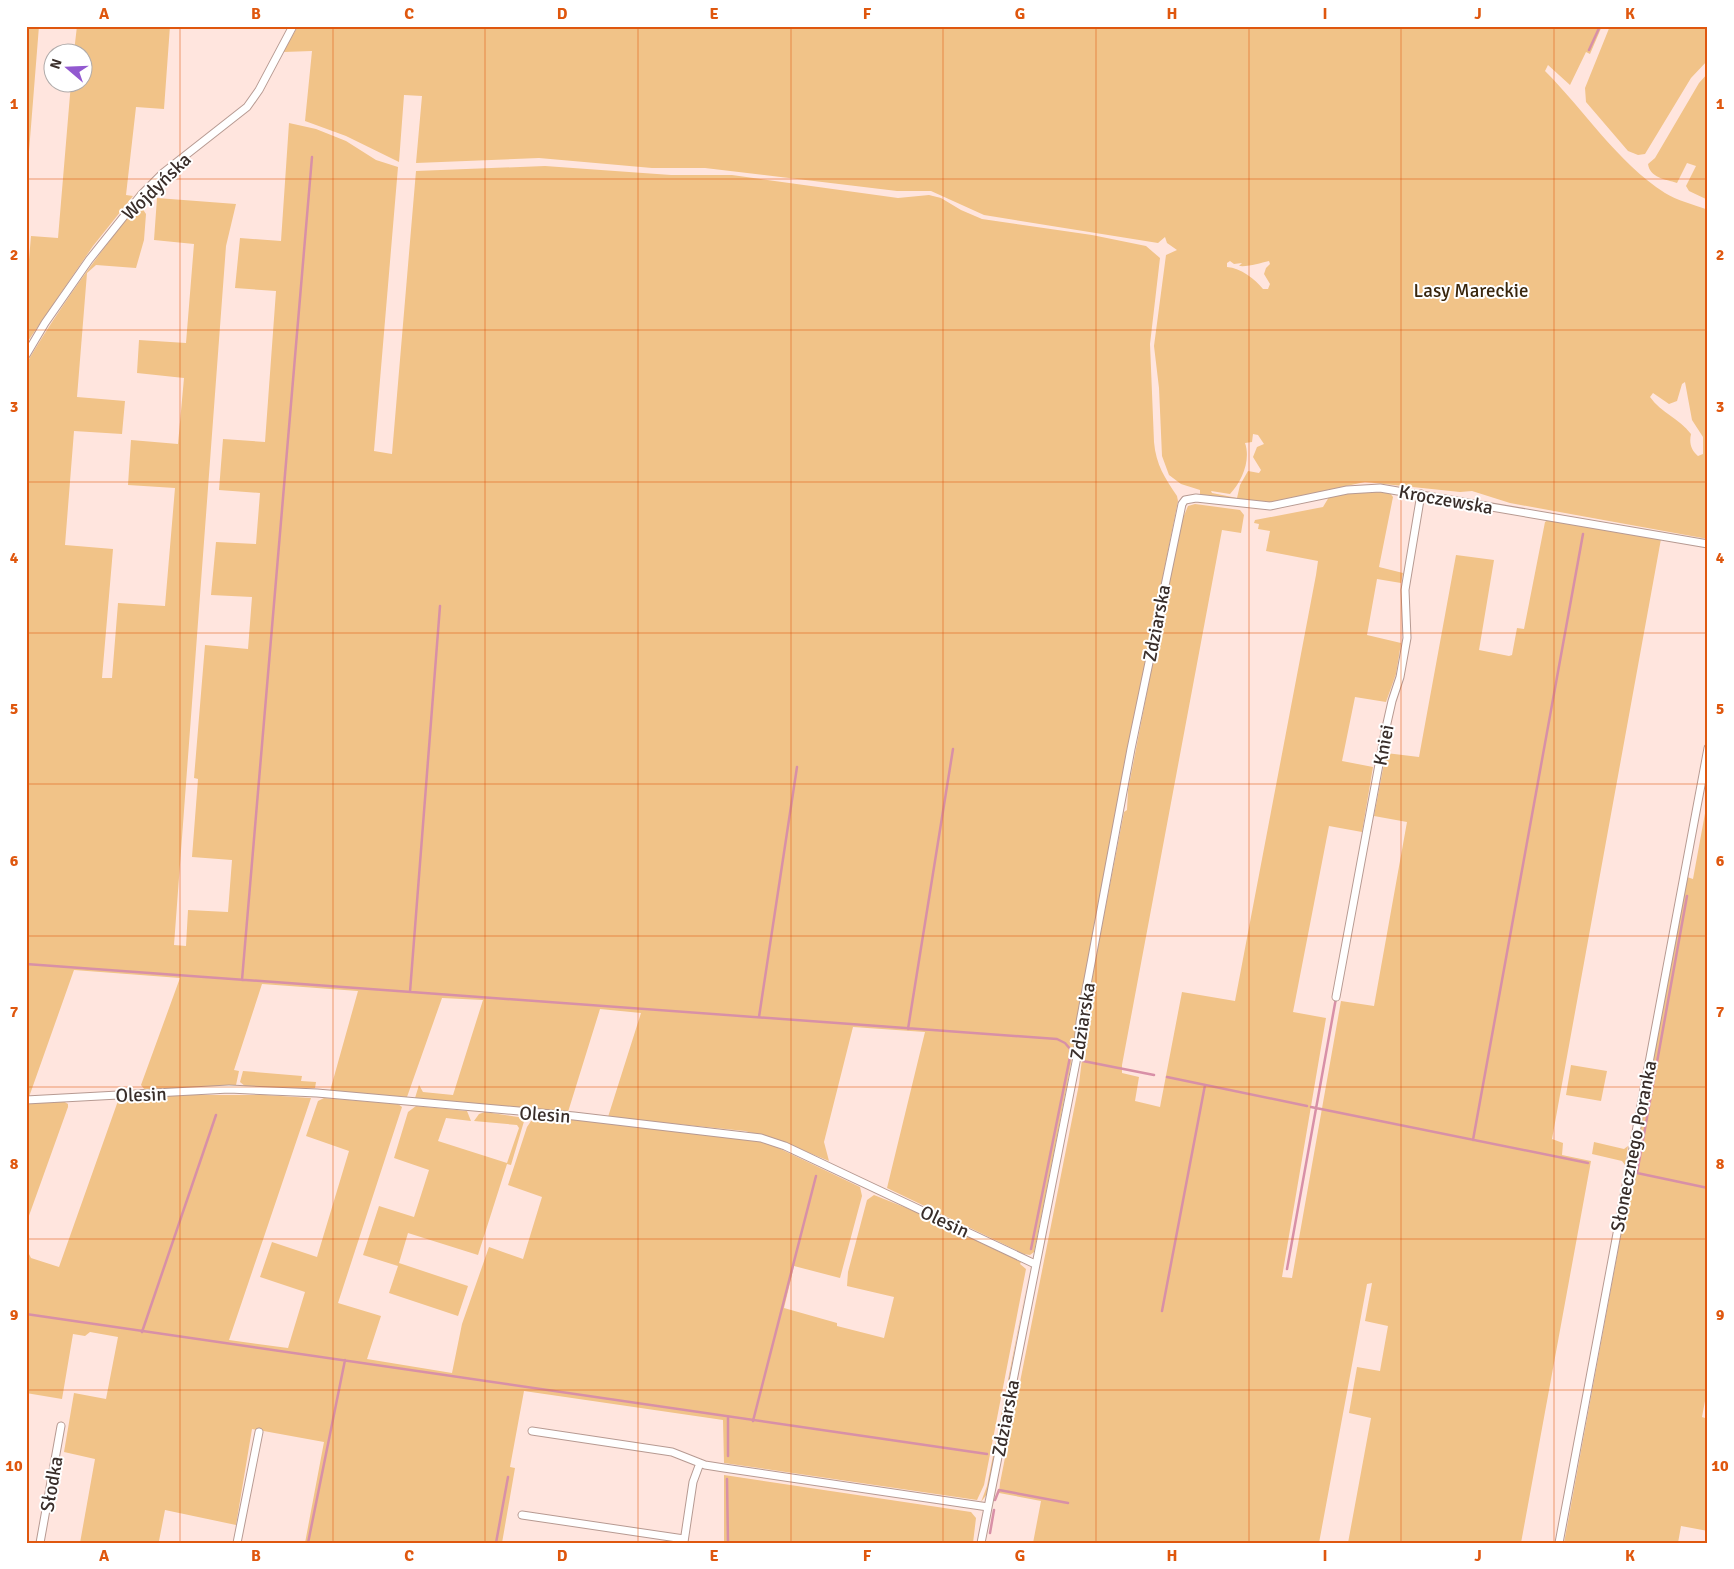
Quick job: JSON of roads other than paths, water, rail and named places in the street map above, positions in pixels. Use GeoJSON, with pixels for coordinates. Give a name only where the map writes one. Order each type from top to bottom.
{"type":"FeatureCollection","features":[{"type":"Feature","properties":{"kind":"street","name":"Wojdyńska"},"geometry":{"type":"LineString","coordinates":[[26,355],[44,323],[89,260],[141,195],[163,173],[247,107],[259,90],[294,26]]}},
{"type":"Feature","properties":{"kind":"street","name":"Kroczewska"},"geometry":{"type":"LineString","coordinates":[[1185,500],[1196,498],[1263,506],[1363,488],[1422,494],[1708,544]]}},
{"type":"Feature","properties":{"kind":"street","name":"Kniei"},"geometry":{"type":"LineString","coordinates":[[1336,997],[1385,732],[1400,677],[1406,645],[1405,590],[1422,494]]}},
{"type":"Feature","properties":{"kind":"street","name":"Zdziarska"},"geometry":{"type":"LineString","coordinates":[[981,1543],[1077,1057],[1080,1022],[1133,740],[1178,515],[1185,500]]}},
{"type":"Feature","properties":{"kind":"street","name":"Słonecznego Poranka"},"geometry":{"type":"LineString","coordinates":[[1559,1543],[1708,748]]}},
{"type":"Feature","properties":{"kind":"street","name":"Olesin"},"geometry":{"type":"LineString","coordinates":[[26,1100],[229,1089],[317,1092],[574,1116],[761,1138],[785,1146],[1036,1264]]}},
{"type":"Feature","properties":{"kind":"street","name":"Słodka"},"geometry":{"type":"LineString","coordinates":[[40,1543],[61,1426]]}},
{"type":"Feature","properties":{"kind":"street"},"geometry":{"type":"LineString","coordinates":[[237,1543],[259,1432]]}},
{"type":"Feature","properties":{"kind":"street"},"geometry":{"type":"LineString","coordinates":[[532,1432],[672,1452],[700,1463],[988,1507]]}},
{"type":"Feature","properties":{"kind":"street"},"geometry":{"type":"LineString","coordinates":[[522,1515],[684,1541],[692,1482],[700,1463]]}},
{"type":"Feature","properties":{"kind":"waterway"},"geometry":{"type":"LineString","coordinates":[[1589,50],[1600,26]]}},
{"type":"Feature","properties":{"kind":"waterway"},"geometry":{"type":"LineString","coordinates":[[242,980],[312,157]]}},
{"type":"Feature","properties":{"kind":"waterway"},"geometry":{"type":"LineString","coordinates":[[1473,1140],[1583,534]]}},
{"type":"Feature","properties":{"kind":"waterway"},"geometry":{"type":"LineString","coordinates":[[410,992],[440,606]]}},
{"type":"Feature","properties":{"kind":"waterway"},"geometry":{"type":"LineString","coordinates":[[908,1029],[953,749]]}},
{"type":"Feature","properties":{"kind":"waterway"},"geometry":{"type":"LineString","coordinates":[[759,1017],[797,767]]}},
{"type":"Feature","properties":{"kind":"waterway"},"geometry":{"type":"LineString","coordinates":[[1687,896],[1637,1173],[1708,1188]]}},
{"type":"Feature","properties":{"kind":"waterway"},"geometry":{"type":"LineString","coordinates":[[26,964],[1057,1039],[1065,1043],[1071,1050],[1031,1249]]}},
{"type":"Feature","properties":{"kind":"waterway"},"geometry":{"type":"LineString","coordinates":[[1287,1269],[1336,998]]}},
{"type":"Feature","properties":{"kind":"waterway"},"geometry":{"type":"LineString","coordinates":[[1083,1061],[1154,1075]]}},
{"type":"Feature","properties":{"kind":"waterway"},"geometry":{"type":"LineString","coordinates":[[1167,1077],[1307,1106]]}},
{"type":"Feature","properties":{"kind":"waterway"},"geometry":{"type":"LineString","coordinates":[[1162,1311],[1205,1085]]}},
{"type":"Feature","properties":{"kind":"waterway"},"geometry":{"type":"LineString","coordinates":[[1311,1107],[1588,1163]]}},
{"type":"Feature","properties":{"kind":"waterway"},"geometry":{"type":"LineString","coordinates":[[142,1332],[216,1115]]}},
{"type":"Feature","properties":{"kind":"waterway"},"geometry":{"type":"LineString","coordinates":[[753,1421],[816,1176]]}},
{"type":"Feature","properties":{"kind":"waterway"},"geometry":{"type":"LineString","coordinates":[[26,1314],[987,1454]]}},
{"type":"Feature","properties":{"kind":"waterway"},"geometry":{"type":"LineString","coordinates":[[308,1543],[345,1360]]}},
{"type":"Feature","properties":{"kind":"waterway"},"geometry":{"type":"LineString","coordinates":[[728,1417],[728,1456]]}},
{"type":"Feature","properties":{"kind":"waterway"},"geometry":{"type":"LineString","coordinates":[[496,1543],[508,1477]]}},
{"type":"Feature","properties":{"kind":"waterway"},"geometry":{"type":"LineString","coordinates":[[727,1479],[728,1543]]}},
{"type":"Feature","properties":{"kind":"waterway"},"geometry":{"type":"LineString","coordinates":[[995,1500],[999,1490],[1068,1503]]}},
{"type":"Feature","properties":{"kind":"waterway"},"geometry":{"type":"LineString","coordinates":[[990,1533],[994,1510]]}},
{"type":"Feature","properties":{"kind":"park label","name":"Lasy Mareckie"},"geometry":{"type":"Point","coordinates":[1471,290]}}]}
